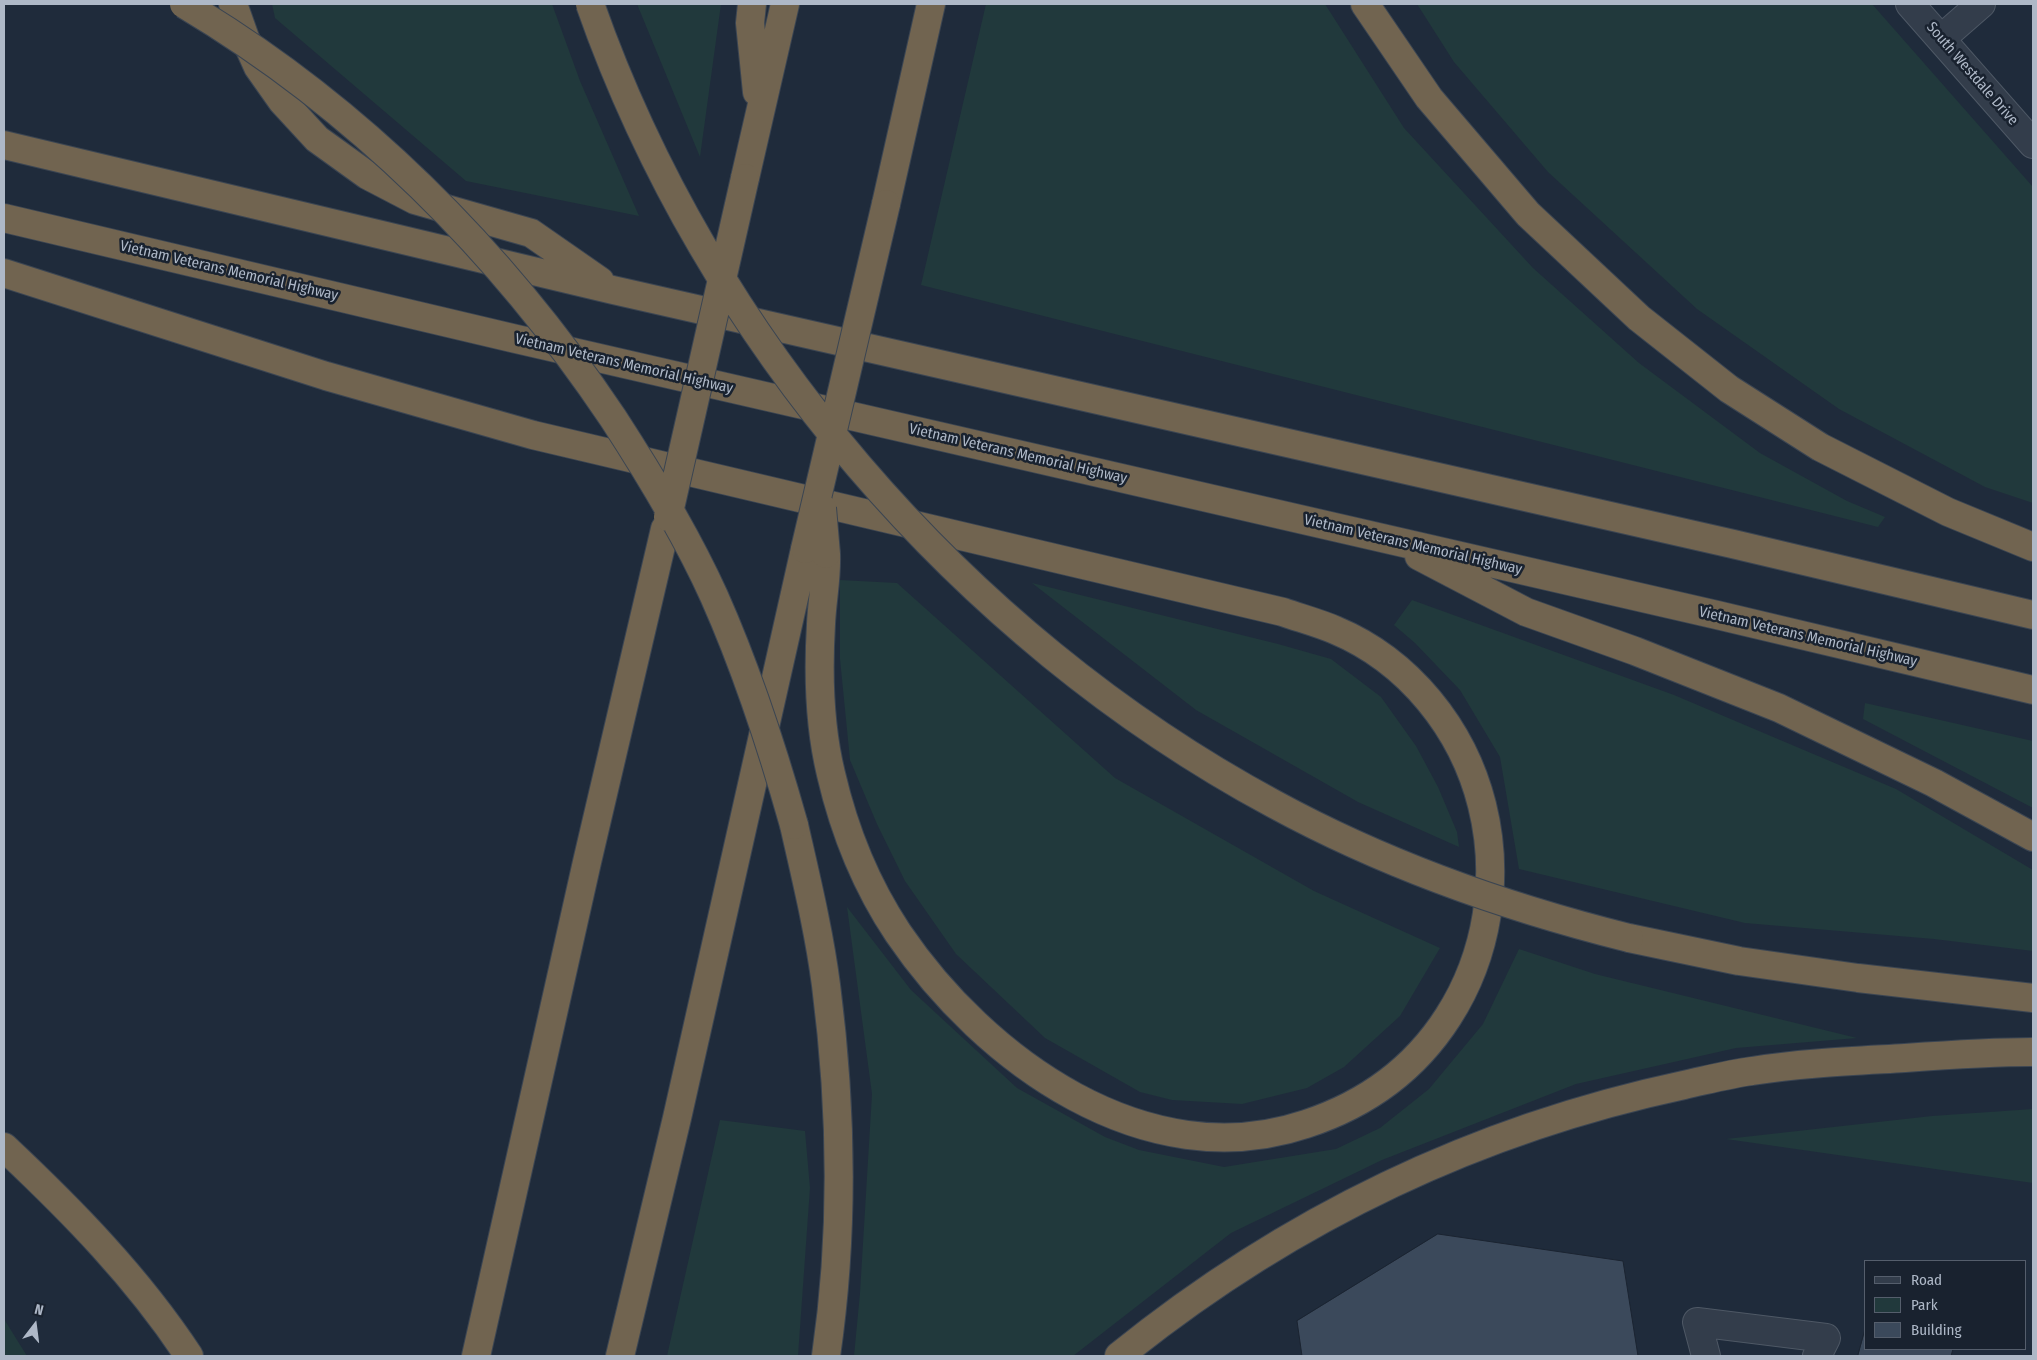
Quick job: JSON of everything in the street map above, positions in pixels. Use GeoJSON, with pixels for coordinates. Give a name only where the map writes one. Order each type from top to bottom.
{"type":"FeatureCollection","features":[{"type":"Feature","properties":{"kind":"highway"},"geometry":{"type":"LineString","coordinates":[[184,4],[284,68],[414,179],[484,250],[533,308],[598,395],[659,490],[713,594],[750,684],[774,754],[794,825],[826,984],[836,1075],[839,1168],[838,1235],[826,1356]]}},
{"type":"Feature","properties":{"kind":"highway"},"geometry":{"type":"LineString","coordinates":[[233,4],[258,67],[282,101],[317,140],[367,175],[415,200],[531,233],[613,290]]}},
{"type":"Feature","properties":{"kind":"highway"},"geometry":{"type":"LineString","coordinates":[[590,4],[627,102],[658,164],[699,241],[783,371],[856,461],[949,563],[1025,632],[1148,726],[1273,804],[1343,839],[1450,884],[1547,917],[1629,938],[1739,961],[1858,978],[2033,998]]}},
{"type":"Feature","properties":{"kind":"highway"},"geometry":{"type":"LineString","coordinates":[[752,4],[750,24],[759,116]]}},
{"type":"Feature","properties":{"kind":"highway"},"geometry":{"type":"LineString","coordinates":[[476,1356],[587,862],[785,4]]}},
{"type":"Feature","properties":{"kind":"highway"},"geometry":{"type":"LineString","coordinates":[[620,1356],[678,1118],[726,906],[816,551],[820,485],[931,4]]}},
{"type":"Feature","properties":{"kind":"highway"},"geometry":{"type":"LineString","coordinates":[[1365,4],[1429,98],[1528,214],[1639,318],[1729,389],[1820,447],[1948,512],[2033,547]]}},
{"type":"Feature","properties":{"kind":"highway"},"geometry":{"type":"LineString","coordinates":[[4,145],[613,290],[1733,544],[2033,615]]}},
{"type":"Feature","properties":{"kind":"highway","name":"Vietnam Veterans Memorial Highway"},"geometry":{"type":"LineString","coordinates":[[15,221],[550,347],[1384,538],[2033,690]]}},
{"type":"Feature","properties":{"kind":"highway"},"geometry":{"type":"LineString","coordinates":[[12,276],[456,414],[533,435],[1283,612],[1336,630],[1366,646],[1393,665],[1423,692],[1452,732],[1476,782],[1488,828],[1491,867],[1487,918],[1474,969],[1458,1002],[1421,1053],[1397,1075],[1368,1096],[1330,1116],[1293,1129],[1259,1136],[1213,1137],[1172,1132],[1130,1122],[1092,1106],[1045,1080],[997,1044],[924,969],[896,930],[875,894],[855,850],[841,811],[830,771],[822,726],[819,664],[821,618],[827,578],[816,551]]}},
{"type":"Feature","properties":{"kind":"highway"},"geometry":{"type":"LineString","coordinates":[[1384,538],[1526,612],[1635,651],[1779,708],[1934,783],[2033,837]]}},
{"type":"Feature","properties":{"kind":"highway"},"geometry":{"type":"LineString","coordinates":[[1119,1356],[1221,1279],[1333,1212],[1394,1181],[1451,1156],[1570,1114],[1633,1096],[1751,1071],[1833,1062],[2033,1052]]}},
{"type":"Feature","properties":{"kind":"highway"},"geometry":{"type":"LineString","coordinates":[[4,1147],[98,1239],[148,1297],[189,1356]]}},
{"type":"Feature","properties":{"kind":"street","name":"South Westdale Drive"},"geometry":{"type":"LineString","coordinates":[[1910,4],[1942,38],[2033,144]]}},
{"type":"Feature","properties":{"kind":"street"},"geometry":{"type":"LineString","coordinates":[[1942,38],[1981,4]]}},
{"type":"Feature","properties":{"kind":"street"},"geometry":{"type":"LineString","coordinates":[[1706,1356],[1697,1322],[1826,1338],[1817,1356]]}},
{"type":"Feature","properties":{"kind":"green space"},"geometry":{"type":"Polygon","coordinates":[[[272,4],[552,4],[580,81],[639,216],[466,181],[275,18],[272,4]]]}},
{"type":"Feature","properties":{"kind":"green space"},"geometry":{"type":"Polygon","coordinates":[[[637,4],[721,4],[700,157],[637,4]]]}},
{"type":"Feature","properties":{"kind":"green space"},"geometry":{"type":"Polygon","coordinates":[[[986,4],[1325,4],[1404,128],[1533,268],[1639,363],[1760,453],[1847,501],[1885,517],[1878,527],[921,285],[986,4]]]}},
{"type":"Feature","properties":{"kind":"green space"},"geometry":{"type":"Polygon","coordinates":[[[1417,4],[1872,4],[2033,187],[2033,503],[1985,487],[1839,409],[1697,309],[1548,172],[1454,62],[1417,4]]]}},
{"type":"Feature","properties":{"kind":"green space"},"geometry":{"type":"Polygon","coordinates":[[[840,580],[897,583],[1115,778],[1314,891],[1440,948],[1400,1016],[1344,1067],[1307,1088],[1242,1104],[1172,1100],[1140,1092],[1045,1038],[956,954],[905,881],[877,824],[850,760],[840,659],[840,580]]]}},
{"type":"Feature","properties":{"kind":"green space"},"geometry":{"type":"Polygon","coordinates":[[[1032,583],[1331,659],[1381,697],[1416,746],[1438,787],[1457,832],[1459,847],[1358,802],[1196,710],[1032,583]]]}},
{"type":"Feature","properties":{"kind":"green space"},"geometry":{"type":"Polygon","coordinates":[[[1412,600],[1674,695],[1896,789],[2033,870],[2033,951],[1934,939],[1745,923],[1519,869],[1500,757],[1460,690],[1415,643],[1394,625],[1412,600]]]}},
{"type":"Feature","properties":{"kind":"green space"},"geometry":{"type":"Polygon","coordinates":[[[1865,703],[2033,741],[2033,808],[1863,719],[1865,703]]]}},
{"type":"Feature","properties":{"kind":"green space"},"geometry":{"type":"Polygon","coordinates":[[[847,907],[911,990],[1017,1088],[1105,1137],[1139,1150],[1224,1167],[1336,1149],[1380,1128],[1429,1089],[1483,1024],[1519,949],[1595,974],[1857,1038],[1736,1048],[1576,1084],[1382,1160],[1231,1233],[1073,1356],[854,1356],[860,1293],[872,1094],[847,907]]]}},
{"type":"Feature","properties":{"kind":"green space"},"geometry":{"type":"Polygon","coordinates":[[[2033,1109],[2033,1183],[1726,1139],[1932,1116],[2033,1109]]]}},
{"type":"Feature","properties":{"kind":"green space"},"geometry":{"type":"Polygon","coordinates":[[[720,1120],[805,1131],[810,1188],[798,1356],[667,1356],[720,1120]]]}},
{"type":"Feature","properties":{"kind":"green space"},"geometry":{"type":"Polygon","coordinates":[[[4,1319],[27,1356],[4,1356],[4,1319]]]}},
{"type":"Feature","properties":{"kind":"building"},"geometry":{"type":"Polygon","coordinates":[[[1438,1234],[1623,1261],[1638,1356],[1302,1356],[1297,1321],[1438,1234]]]}},
{"type":"Feature","properties":{"kind":"building"},"geometry":{"type":"Polygon","coordinates":[[[1864,1334],[1864,1350],[1953,1350],[1951,1356],[1858,1356],[1864,1334]]]}}]}
